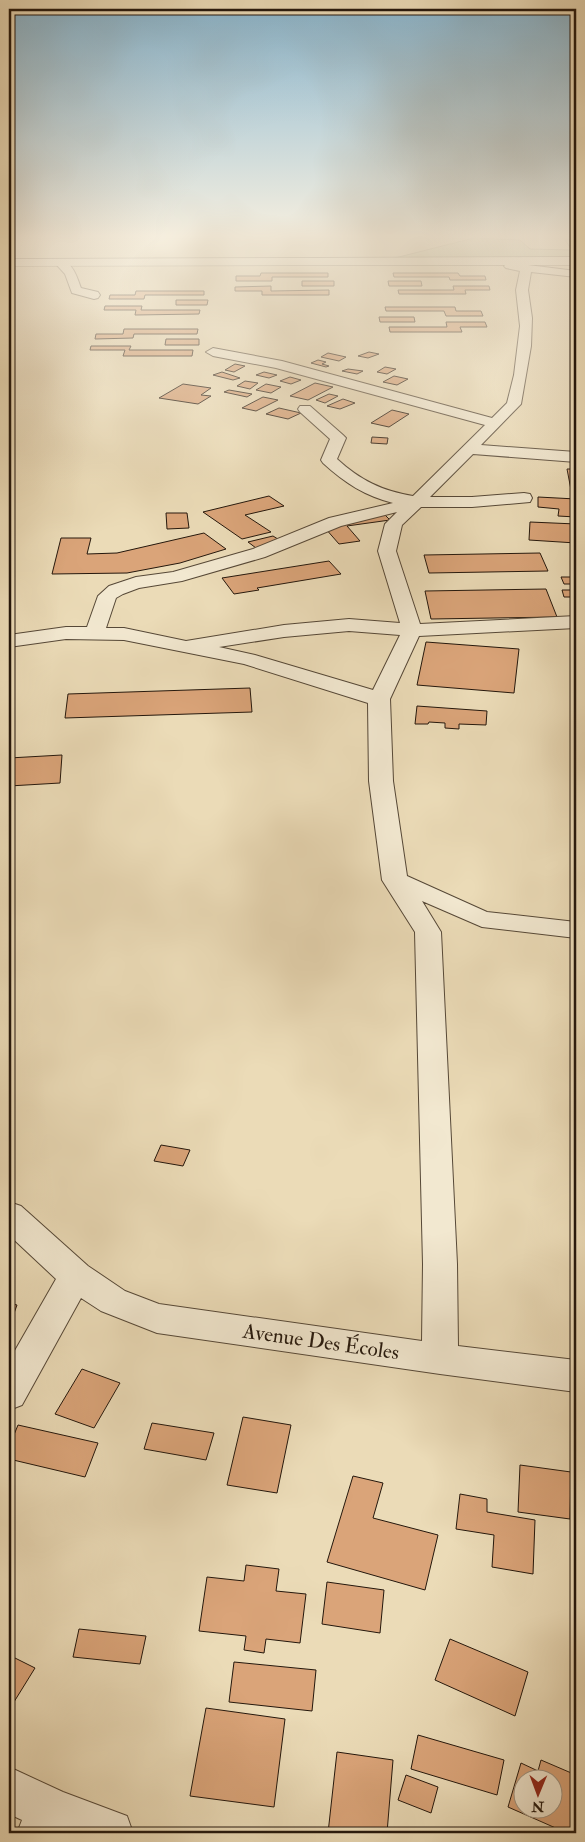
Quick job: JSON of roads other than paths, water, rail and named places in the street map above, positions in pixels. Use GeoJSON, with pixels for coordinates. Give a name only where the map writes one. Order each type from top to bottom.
{"type":"FeatureCollection","features":[{"type":"Feature","properties":{"kind":"street"},"geometry":{"type":"LineString","coordinates":[[440,1359],[440,1264],[428,932],[395,880],[382,781],[379,699],[412,630],[387,551],[394,524],[514,404],[521,378],[526,320]]}},
{"type":"Feature","properties":{"kind":"street"},"geometry":{"type":"LineString","coordinates":[[213,352],[277,364],[494,423]]}},
{"type":"Feature","properties":{"kind":"street"},"geometry":{"type":"LineString","coordinates":[[304,409],[338,438],[329,460],[340,473],[383,496],[416,502],[442,504],[524,498]]}},
{"type":"Feature","properties":{"kind":"street"},"geometry":{"type":"LineString","coordinates":[[468,449],[576,457]]}},
{"type":"Feature","properties":{"kind":"street"},"geometry":{"type":"LineString","coordinates":[[95,632],[105,607],[107,596],[116,590],[136,584],[175,577],[259,553],[335,522],[416,502]]}},
{"type":"Feature","properties":{"kind":"street"},"geometry":{"type":"LineString","coordinates":[[188,646],[284,631],[349,625],[412,630],[576,622]]}},
{"type":"Feature","properties":{"kind":"street"},"geometry":{"type":"LineString","coordinates":[[9,641],[66,633],[124,634],[248,659],[379,699]]}},
{"type":"Feature","properties":{"kind":"street"},"geometry":{"type":"LineString","coordinates":[[395,880],[482,920]]}},
{"type":"Feature","properties":{"kind":"street"},"geometry":{"type":"LineString","coordinates":[[428,932],[482,920],[576,930]]}},
{"type":"Feature","properties":{"kind":"street","name":"Avenue Des Écoles"},"geometry":{"type":"LineString","coordinates":[[9,1214],[76,1276],[113,1301],[157,1318],[440,1359],[576,1376]]}},
{"type":"Feature","properties":{"kind":"street"},"geometry":{"type":"LineString","coordinates":[[9,1394],[76,1276]]}},
{"type":"Feature","properties":{"kind":"street"},"geometry":{"type":"LineString","coordinates":[[9,1790],[46,1822],[110,1833]]}}]}
